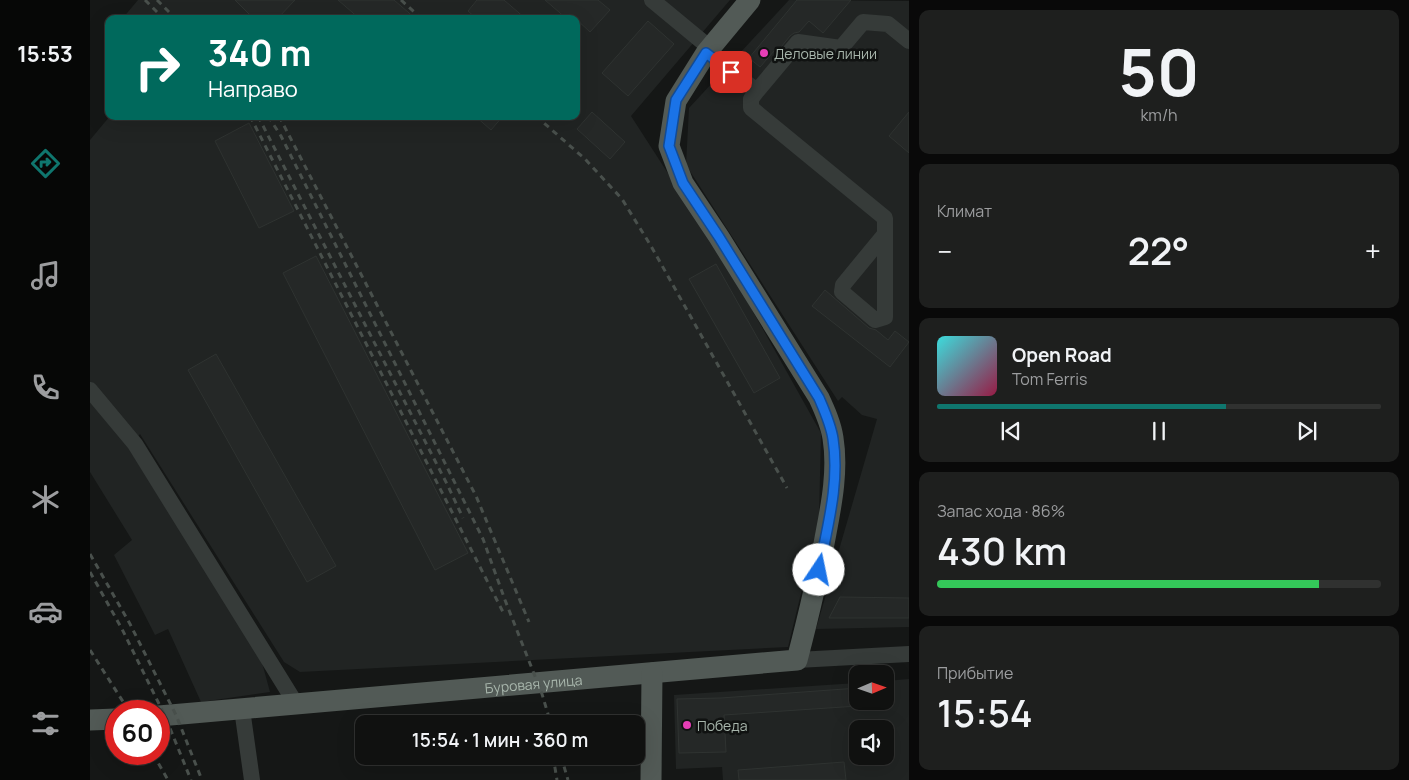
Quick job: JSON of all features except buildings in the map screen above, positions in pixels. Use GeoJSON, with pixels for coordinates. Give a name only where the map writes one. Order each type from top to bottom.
{"type":"FeatureCollection","features":[{"type":"Feature","properties":{"kind":"main road"},"geometry":{"type":"LineString","coordinates":[[750,0],[708,51],[676,100],[669,146],[683,183],[719,237],[819,398],[828,418],[833,438],[835,465],[832,500],[819,570],[797,660]]}},
{"type":"Feature","properties":{"kind":"main road","name":"Буровая улица"},"geometry":{"type":"LineString","coordinates":[[170,715],[797,660]]}},
{"type":"Feature","properties":{"kind":"main road"},"geometry":{"type":"LineString","coordinates":[[652,673],[652,780]]}},
{"type":"Feature","properties":{"kind":"main road"},"geometry":{"type":"LineString","coordinates":[[90,720],[105,719]]}},
{"type":"Feature","properties":{"kind":"street"},"geometry":{"type":"LineString","coordinates":[[652,0],[708,51],[757,91]]}},
{"type":"Feature","properties":{"kind":"street"},"geometry":{"type":"LineString","coordinates":[[885,234],[843,285],[842,292],[875,320],[885,317],[885,234],[885,218],[750,108],[751,99],[798,42],[841,48],[863,22],[888,24],[909,41]]}},
{"type":"Feature","properties":{"kind":"street"},"geometry":{"type":"LineString","coordinates":[[90,390],[135,444],[296,704]]}},
{"type":"Feature","properties":{"kind":"street","name":"Буровая улица"},"geometry":{"type":"LineString","coordinates":[[797,660],[909,654]]}},
{"type":"Feature","properties":{"kind":"street"},"geometry":{"type":"LineString","coordinates":[[242,709],[252,780]]}},
{"type":"Feature","properties":{"kind":"shaded area"},"geometry":{"type":"Polygon","coordinates":[[[138,0],[730,0],[631,116],[727,265],[821,433],[819,519],[788,647],[300,672],[284,662],[140,434],[129,449],[261,659],[270,692],[201,702],[168,629],[155,635],[114,555],[132,540],[90,472],[90,140],[107,120],[580,120],[580,15],[125,15],[138,0]]]}},
{"type":"Feature","properties":{"kind":"shaded area"},"geometry":{"type":"Polygon","coordinates":[[[789,0],[909,1],[909,627],[816,629],[877,419],[862,415],[842,397],[838,401],[686,165],[689,108],[789,0]]]}},
{"type":"Feature","properties":{"kind":"shaded area"},"geometry":{"type":"Polygon","coordinates":[[[909,679],[909,780],[723,780],[722,767],[676,769],[674,695],[849,684],[849,710],[894,710],[894,680],[909,679]]]}},
{"type":"Feature","properties":{"kind":"railway"},"geometry":{"type":"LineString","coordinates":[[145,0],[160,15]]}},
{"type":"Feature","properties":{"kind":"railway"},"geometry":{"type":"LineString","coordinates":[[157,0],[172,15]]}},
{"type":"Feature","properties":{"kind":"railway"},"geometry":{"type":"LineString","coordinates":[[401,0],[418,15]]}},
{"type":"Feature","properties":{"kind":"railway"},"geometry":{"type":"LineString","coordinates":[[252,120],[503,612]]}},
{"type":"Feature","properties":{"kind":"railway"},"geometry":{"type":"LineString","coordinates":[[260,120],[463,518]]}},
{"type":"Feature","properties":{"kind":"railway"},"geometry":{"type":"LineString","coordinates":[[271,120],[281,136],[483,539],[548,715]]}},
{"type":"Feature","properties":{"kind":"railway"},"geometry":{"type":"LineString","coordinates":[[281,120],[476,496],[529,622]]}},
{"type":"Feature","properties":{"kind":"railway"},"geometry":{"type":"LineString","coordinates":[[541,120],[585,159],[622,199],[651,246],[787,488]]}},
{"type":"Feature","properties":{"kind":"railway"},"geometry":{"type":"LineString","coordinates":[[90,554],[130,624],[176,715],[202,780]]}},
{"type":"Feature","properties":{"kind":"railway"},"geometry":{"type":"LineString","coordinates":[[90,572],[122,629],[165,716],[191,780]]}},
{"type":"Feature","properties":{"kind":"railway"},"geometry":{"type":"LineString","coordinates":[[90,650],[122,700]]}},
{"type":"Feature","properties":{"kind":"railway"},"geometry":{"type":"LineString","coordinates":[[159,765],[168,780]]}},
{"type":"Feature","properties":{"kind":"railway"},"geometry":{"type":"LineString","coordinates":[[554,765],[557,780]]}},
{"type":"Feature","properties":{"kind":"railway"},"geometry":{"type":"LineString","coordinates":[[564,765],[568,780]]}},
{"type":"Feature","properties":{"kind":"place","name":"Деловые линии"},"geometry":{"type":"Point","coordinates":[764,53]}},
{"type":"Feature","properties":{"kind":"place","name":"Победа"},"geometry":{"type":"Point","coordinates":[687,725]}},
{"type":"Feature","properties":{"kind":"route"},"geometry":{"type":"LineString","coordinates":[[731,72],[706,53],[676,100],[669,146],[683,183],[719,237],[819,398],[828,418],[833,438],[835,465],[832,500],[819,570]]}}]}
